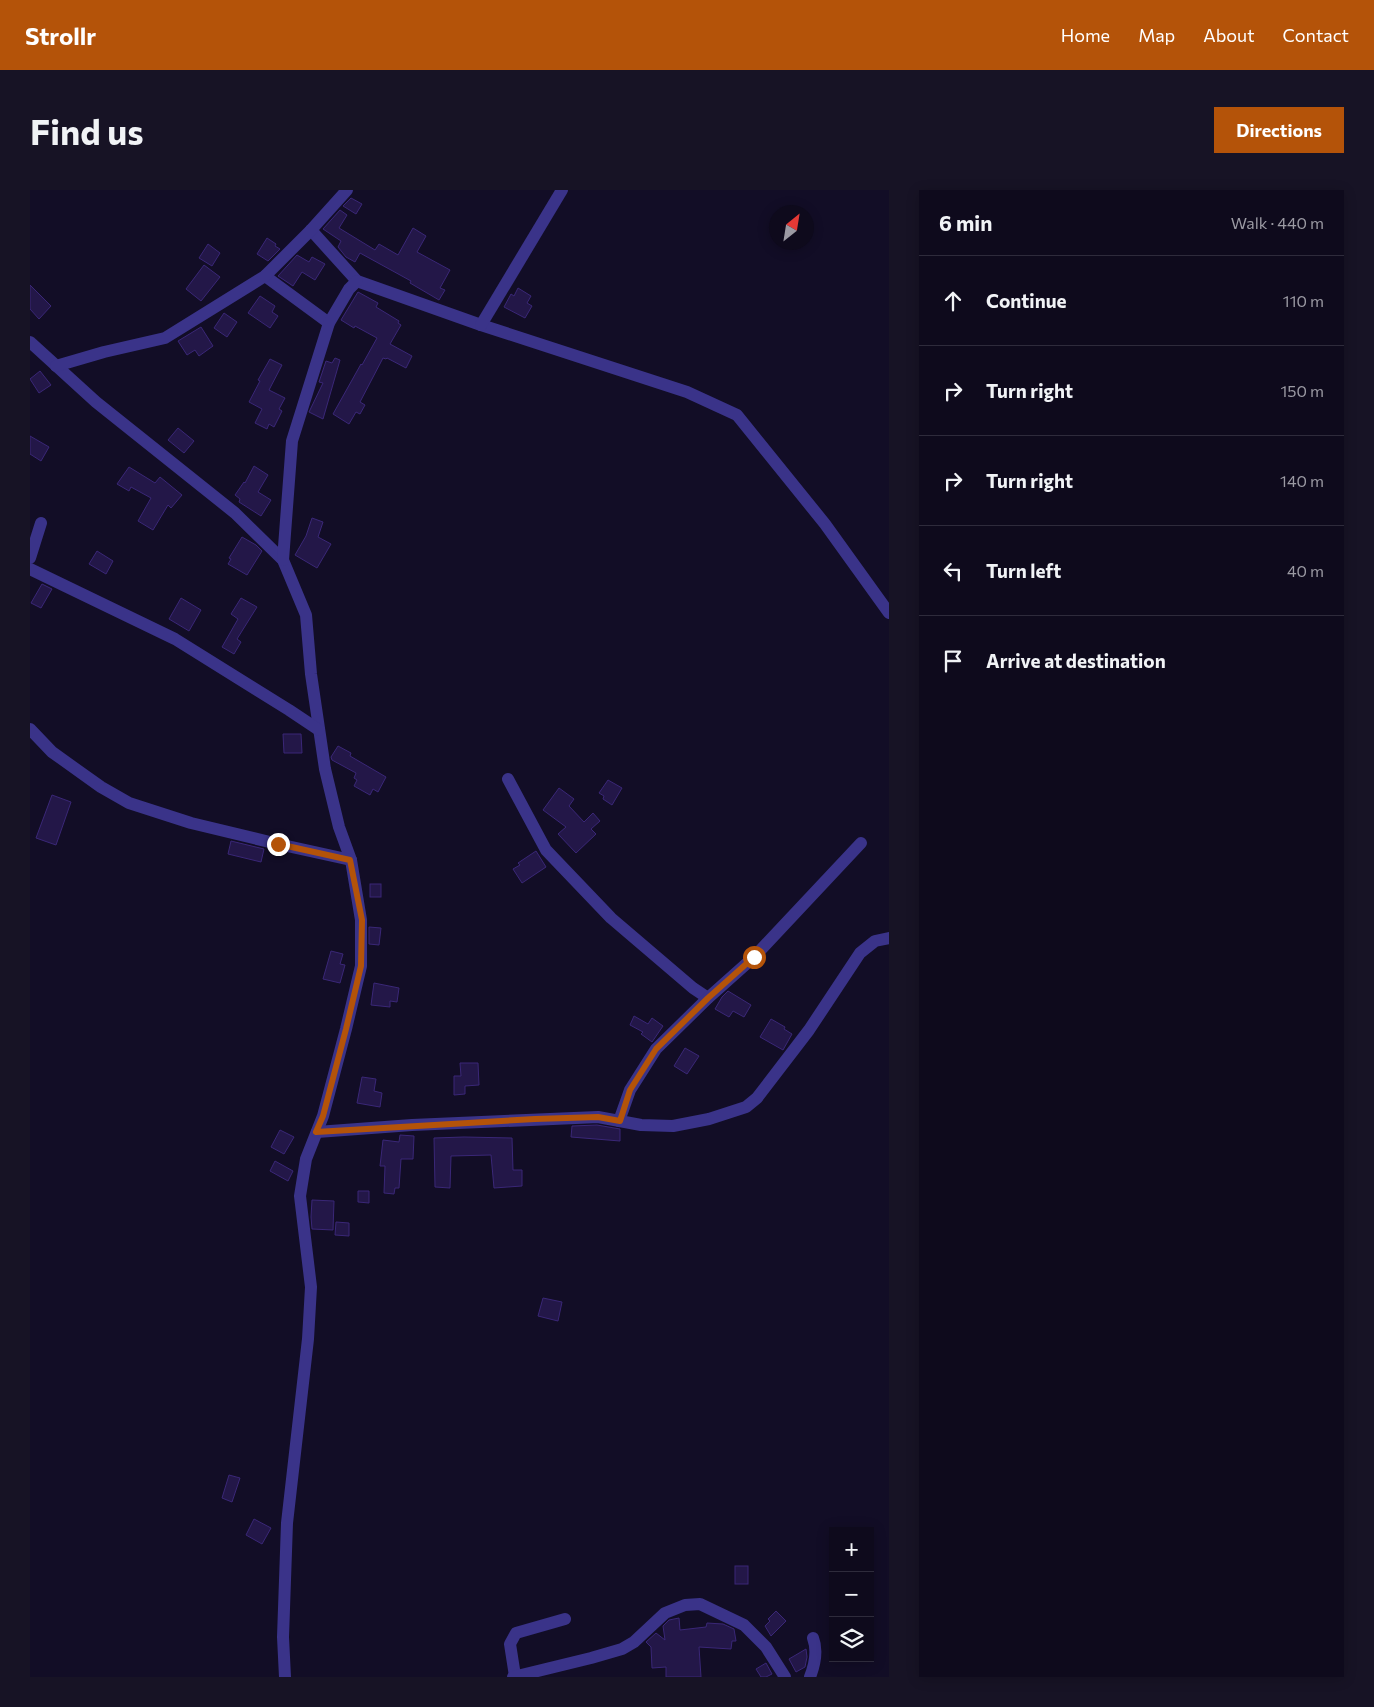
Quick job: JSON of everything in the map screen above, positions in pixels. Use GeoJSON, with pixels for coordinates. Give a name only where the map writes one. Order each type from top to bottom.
{"type":"FeatureCollection","features":[{"type":"Feature","properties":{"kind":"street"},"geometry":{"type":"LineString","coordinates":[[56,366],[104,352],[165,338],[265,276],[311,230],[347,190]]}},
{"type":"Feature","properties":{"kind":"street"},"geometry":{"type":"LineString","coordinates":[[482,325],[562,190]]}},
{"type":"Feature","properties":{"kind":"street"},"geometry":{"type":"LineString","coordinates":[[311,230],[356,281],[482,325],[687,392],[737,415],[825,524],[889,613]]}},
{"type":"Feature","properties":{"kind":"street"},"geometry":{"type":"LineString","coordinates":[[265,276],[329,323]]}},
{"type":"Feature","properties":{"kind":"street"},"geometry":{"type":"LineString","coordinates":[[283,560],[292,441],[329,323],[349,289],[356,281]]}},
{"type":"Feature","properties":{"kind":"street"},"geometry":{"type":"LineString","coordinates":[[30,342],[96,402],[235,513],[283,560],[306,615],[311,674],[325,769],[339,827],[350,860],[362,920],[361,966],[323,1116],[306,1159],[300,1196],[311,1287],[308,1339],[287,1523],[283,1637],[285,1677]]}},
{"type":"Feature","properties":{"kind":"street"},"geometry":{"type":"LineString","coordinates":[[30,558],[41,523]]}},
{"type":"Feature","properties":{"kind":"street"},"geometry":{"type":"LineString","coordinates":[[30,569],[175,638],[319,730]]}},
{"type":"Feature","properties":{"kind":"street"},"geometry":{"type":"LineString","coordinates":[[30,729],[52,752],[102,787],[129,803],[191,823],[350,860]]}},
{"type":"Feature","properties":{"kind":"street"},"geometry":{"type":"LineString","coordinates":[[508,779],[546,850],[611,918],[693,988],[708,998]]}},
{"type":"Feature","properties":{"kind":"street"},"geometry":{"type":"LineString","coordinates":[[620,1121],[630,1090],[656,1049],[708,998],[754,957],[861,843]]}},
{"type":"Feature","properties":{"kind":"street"},"geometry":{"type":"LineString","coordinates":[[316,1132],[544,1118],[598,1117],[641,1125],[673,1126],[746,1107],[756,1098],[809,1030],[860,953],[875,941],[889,938]]}},
{"type":"Feature","properties":{"kind":"street"},"geometry":{"type":"LineString","coordinates":[[565,1619],[516,1633],[510,1644],[514,1677],[622,1649],[634,1642],[664,1613],[685,1605],[700,1604],[744,1625],[766,1647],[785,1677]]}},
{"type":"Feature","properties":{"kind":"street"},"geometry":{"type":"LineString","coordinates":[[810,1677],[813,1670],[816,1647],[813,1638]]}},
{"type":"Feature","properties":{"kind":"building"},"geometry":{"type":"Polygon","coordinates":[[[351,198],[362,204],[356,214],[343,206],[351,198]]]}},
{"type":"Feature","properties":{"kind":"building"},"geometry":{"type":"Polygon","coordinates":[[[340,210],[347,215],[339,228],[375,250],[379,244],[398,255],[413,228],[426,236],[417,252],[450,270],[440,288],[445,290],[439,300],[410,283],[411,281],[360,253],[355,262],[346,257],[338,247],[341,241],[323,229],[340,210]]]}},
{"type":"Feature","properties":{"kind":"building"},"geometry":{"type":"Polygon","coordinates":[[[267,238],[280,249],[268,261],[257,254],[267,238]]]}},
{"type":"Feature","properties":{"kind":"building"},"geometry":{"type":"Polygon","coordinates":[[[208,244],[220,253],[212,266],[199,258],[208,244]]]}},
{"type":"Feature","properties":{"kind":"building"},"geometry":{"type":"Polygon","coordinates":[[[297,255],[309,262],[312,257],[325,264],[315,280],[302,272],[293,286],[278,276],[297,255]]]}},
{"type":"Feature","properties":{"kind":"building"},"geometry":{"type":"Polygon","coordinates":[[[204,265],[220,277],[201,301],[186,289],[204,265]]]}},
{"type":"Feature","properties":{"kind":"building"},"geometry":{"type":"Polygon","coordinates":[[[30,285],[51,306],[39,319],[30,309],[30,285]]]}},
{"type":"Feature","properties":{"kind":"building"},"geometry":{"type":"Polygon","coordinates":[[[518,288],[531,296],[527,303],[532,306],[525,318],[504,307],[511,294],[514,296],[518,288]]]}},
{"type":"Feature","properties":{"kind":"building"},"geometry":{"type":"Polygon","coordinates":[[[358,292],[378,303],[376,307],[399,321],[398,323],[401,325],[390,344],[412,356],[406,368],[387,358],[383,358],[360,402],[365,405],[360,414],[356,412],[349,424],[333,414],[377,338],[341,320],[358,292]]]}},
{"type":"Feature","properties":{"kind":"building"},"geometry":{"type":"Polygon","coordinates":[[[260,296],[275,306],[272,312],[278,316],[270,328],[248,313],[260,296]]]}},
{"type":"Feature","properties":{"kind":"building"},"geometry":{"type":"Polygon","coordinates":[[[224,313],[237,322],[227,337],[214,328],[224,313]]]}},
{"type":"Feature","properties":{"kind":"building"},"geometry":{"type":"Polygon","coordinates":[[[201,327],[213,346],[199,356],[195,350],[187,355],[178,341],[201,327]]]}},
{"type":"Feature","properties":{"kind":"building"},"geometry":{"type":"Polygon","coordinates":[[[335,358],[340,360],[323,419],[309,412],[323,383],[319,382],[326,361],[332,363],[335,358]]]}},
{"type":"Feature","properties":{"kind":"building"},"geometry":{"type":"Polygon","coordinates":[[[270,359],[282,365],[269,390],[285,398],[279,409],[282,411],[274,427],[269,424],[267,429],[255,423],[262,409],[249,402],[260,381],[258,380],[270,359]]]}},
{"type":"Feature","properties":{"kind":"building"},"geometry":{"type":"Polygon","coordinates":[[[40,371],[51,385],[39,393],[30,379],[40,371]]]}},
{"type":"Feature","properties":{"kind":"building"},"geometry":{"type":"Polygon","coordinates":[[[178,428],[194,441],[184,453],[168,440],[178,428]]]}},
{"type":"Feature","properties":{"kind":"building"},"geometry":{"type":"Polygon","coordinates":[[[30,436],[49,447],[41,461],[30,454],[30,436]]]}},
{"type":"Feature","properties":{"kind":"building"},"geometry":{"type":"Polygon","coordinates":[[[254,466],[268,475],[258,492],[271,500],[261,516],[239,502],[240,499],[235,495],[245,483],[254,466]]]}},
{"type":"Feature","properties":{"kind":"building"},"geometry":{"type":"Polygon","coordinates":[[[129,467],[155,483],[160,477],[182,495],[171,508],[168,505],[153,530],[138,521],[151,498],[131,487],[129,491],[117,484],[129,467]]]}},
{"type":"Feature","properties":{"kind":"building"},"geometry":{"type":"Polygon","coordinates":[[[312,518],[323,522],[318,537],[331,544],[317,568],[295,555],[306,536],[312,518]]]}},
{"type":"Feature","properties":{"kind":"building"},"geometry":{"type":"Polygon","coordinates":[[[242,537],[262,551],[247,575],[228,564],[231,559],[229,558],[242,537]]]}},
{"type":"Feature","properties":{"kind":"building"},"geometry":{"type":"Polygon","coordinates":[[[97,551],[113,561],[106,574],[89,564],[97,551]]]}},
{"type":"Feature","properties":{"kind":"building"},"geometry":{"type":"Polygon","coordinates":[[[42,584],[52,589],[41,608],[31,603],[42,584]]]}},
{"type":"Feature","properties":{"kind":"building"},"geometry":{"type":"Polygon","coordinates":[[[181,598],[201,610],[189,631],[169,619],[181,598]]]}},
{"type":"Feature","properties":{"kind":"building"},"geometry":{"type":"Polygon","coordinates":[[[241,598],[257,607],[237,639],[241,642],[234,654],[222,647],[238,619],[231,614],[241,598]]]}},
{"type":"Feature","properties":{"kind":"building"},"geometry":{"type":"Polygon","coordinates":[[[283,734],[301,734],[302,753],[284,753],[283,734]]]}},
{"type":"Feature","properties":{"kind":"building"},"geometry":{"type":"Polygon","coordinates":[[[338,746],[351,753],[350,756],[386,777],[378,792],[373,789],[370,795],[354,786],[357,780],[354,778],[356,773],[332,760],[331,757],[338,746]]]}},
{"type":"Feature","properties":{"kind":"building"},"geometry":{"type":"Polygon","coordinates":[[[608,780],[622,788],[612,805],[603,799],[604,796],[599,793],[608,780]]]}},
{"type":"Feature","properties":{"kind":"building"},"geometry":{"type":"Polygon","coordinates":[[[559,788],[574,799],[569,806],[584,822],[593,813],[600,821],[591,829],[596,834],[576,853],[558,834],[566,827],[543,810],[559,788]]]}},
{"type":"Feature","properties":{"kind":"building"},"geometry":{"type":"Polygon","coordinates":[[[52,795],[71,802],[56,845],[36,838],[52,795]]]}},
{"type":"Feature","properties":{"kind":"building"},"geometry":{"type":"Polygon","coordinates":[[[231,841],[264,849],[261,862],[228,854],[231,841]]]}},
{"type":"Feature","properties":{"kind":"building"},"geometry":{"type":"Polygon","coordinates":[[[536,851],[546,867],[522,883],[513,869],[520,865],[518,863],[536,851]]]}},
{"type":"Feature","properties":{"kind":"building"},"geometry":{"type":"Polygon","coordinates":[[[370,884],[381,884],[381,897],[370,897],[370,884]]]}},
{"type":"Feature","properties":{"kind":"building"},"geometry":{"type":"Polygon","coordinates":[[[369,927],[381,928],[379,945],[369,944],[369,927]]]}},
{"type":"Feature","properties":{"kind":"building"},"geometry":{"type":"Polygon","coordinates":[[[331,951],[343,954],[340,964],[345,965],[340,983],[323,979],[331,951]]]}},
{"type":"Feature","properties":{"kind":"building"},"geometry":{"type":"Polygon","coordinates":[[[374,983],[399,988],[397,1002],[390,1001],[390,1007],[371,1005],[374,983]]]}},
{"type":"Feature","properties":{"kind":"building"},"geometry":{"type":"Polygon","coordinates":[[[728,991],[751,1005],[744,1017],[733,1011],[729,1017],[715,1009],[728,991]]]}},
{"type":"Feature","properties":{"kind":"building"},"geometry":{"type":"Polygon","coordinates":[[[634,1016],[648,1024],[652,1018],[663,1026],[652,1042],[641,1034],[643,1032],[630,1025],[634,1016]]]}},
{"type":"Feature","properties":{"kind":"building"},"geometry":{"type":"Polygon","coordinates":[[[771,1019],[785,1027],[784,1029],[792,1034],[783,1050],[760,1037],[771,1019]]]}},
{"type":"Feature","properties":{"kind":"building"},"geometry":{"type":"Polygon","coordinates":[[[685,1048],[699,1056],[687,1074],[674,1066],[685,1048]]]}},
{"type":"Feature","properties":{"kind":"building"},"geometry":{"type":"Polygon","coordinates":[[[460,1063],[478,1063],[479,1085],[465,1086],[465,1094],[454,1095],[454,1076],[461,1076],[460,1063]]]}},
{"type":"Feature","properties":{"kind":"building"},"geometry":{"type":"Polygon","coordinates":[[[362,1077],[376,1079],[374,1091],[382,1093],[380,1107],[357,1103],[362,1077]]]}},
{"type":"Feature","properties":{"kind":"building"},"geometry":{"type":"Polygon","coordinates":[[[597,1125],[620,1129],[620,1141],[571,1137],[572,1126],[597,1125]]]}},
{"type":"Feature","properties":{"kind":"building"},"geometry":{"type":"Polygon","coordinates":[[[280,1130],[294,1137],[284,1154],[271,1147],[280,1130]]]}},
{"type":"Feature","properties":{"kind":"building"},"geometry":{"type":"Polygon","coordinates":[[[400,1135],[414,1136],[413,1159],[401,1159],[399,1188],[395,1188],[394,1194],[384,1193],[385,1166],[380,1166],[383,1140],[399,1142],[400,1135]]]}},
{"type":"Feature","properties":{"kind":"building"},"geometry":{"type":"Polygon","coordinates":[[[434,1138],[512,1138],[513,1170],[522,1170],[522,1186],[494,1188],[491,1155],[451,1156],[450,1188],[435,1187],[434,1138]]]}},
{"type":"Feature","properties":{"kind":"building"},"geometry":{"type":"Polygon","coordinates":[[[275,1161],[293,1171],[288,1181],[270,1171],[275,1161]]]}},
{"type":"Feature","properties":{"kind":"building"},"geometry":{"type":"Polygon","coordinates":[[[358,1191],[369,1191],[369,1203],[358,1202],[358,1191]]]}},
{"type":"Feature","properties":{"kind":"building"},"geometry":{"type":"Polygon","coordinates":[[[312,1200],[334,1201],[333,1230],[312,1229],[312,1200]]]}},
{"type":"Feature","properties":{"kind":"building"},"geometry":{"type":"Polygon","coordinates":[[[336,1222],[349,1223],[349,1236],[335,1235],[336,1222]]]}},
{"type":"Feature","properties":{"kind":"building"},"geometry":{"type":"Polygon","coordinates":[[[543,1298],[562,1302],[558,1321],[538,1316],[543,1298]]]}},
{"type":"Feature","properties":{"kind":"building"},"geometry":{"type":"Polygon","coordinates":[[[229,1475],[240,1478],[232,1502],[222,1498],[229,1475]]]}},
{"type":"Feature","properties":{"kind":"building"},"geometry":{"type":"Polygon","coordinates":[[[254,1519],[271,1528],[262,1544],[246,1535],[254,1519]]]}},
{"type":"Feature","properties":{"kind":"building"},"geometry":{"type":"Polygon","coordinates":[[[735,1566],[748,1566],[748,1584],[735,1584],[735,1566]]]}},
{"type":"Feature","properties":{"kind":"building"},"geometry":{"type":"Polygon","coordinates":[[[776,1611],[786,1621],[771,1636],[765,1626],[770,1621],[768,1619],[776,1611]]]}},
{"type":"Feature","properties":{"kind":"building"},"geometry":{"type":"Polygon","coordinates":[[[679,1618],[680,1630],[706,1627],[707,1623],[723,1624],[734,1629],[736,1641],[732,1641],[731,1649],[699,1647],[701,1677],[666,1677],[666,1667],[652,1668],[651,1647],[646,1642],[656,1633],[665,1640],[663,1626],[669,1620],[679,1618]]]}},
{"type":"Feature","properties":{"kind":"building"},"geometry":{"type":"Polygon","coordinates":[[[806,1649],[805,1667],[796,1672],[789,1659],[806,1649]]]}},
{"type":"Feature","properties":{"kind":"building"},"geometry":{"type":"Polygon","coordinates":[[[766,1663],[772,1674],[761,1677],[756,1669],[766,1663]]]}},
{"type":"Feature","properties":{"kind":"route"},"geometry":{"type":"LineString","coordinates":[[278,844],[350,860],[362,920],[361,966],[323,1116],[316,1132],[535,1119],[598,1117],[620,1121],[630,1090],[656,1049],[708,998],[754,957]]}}]}
